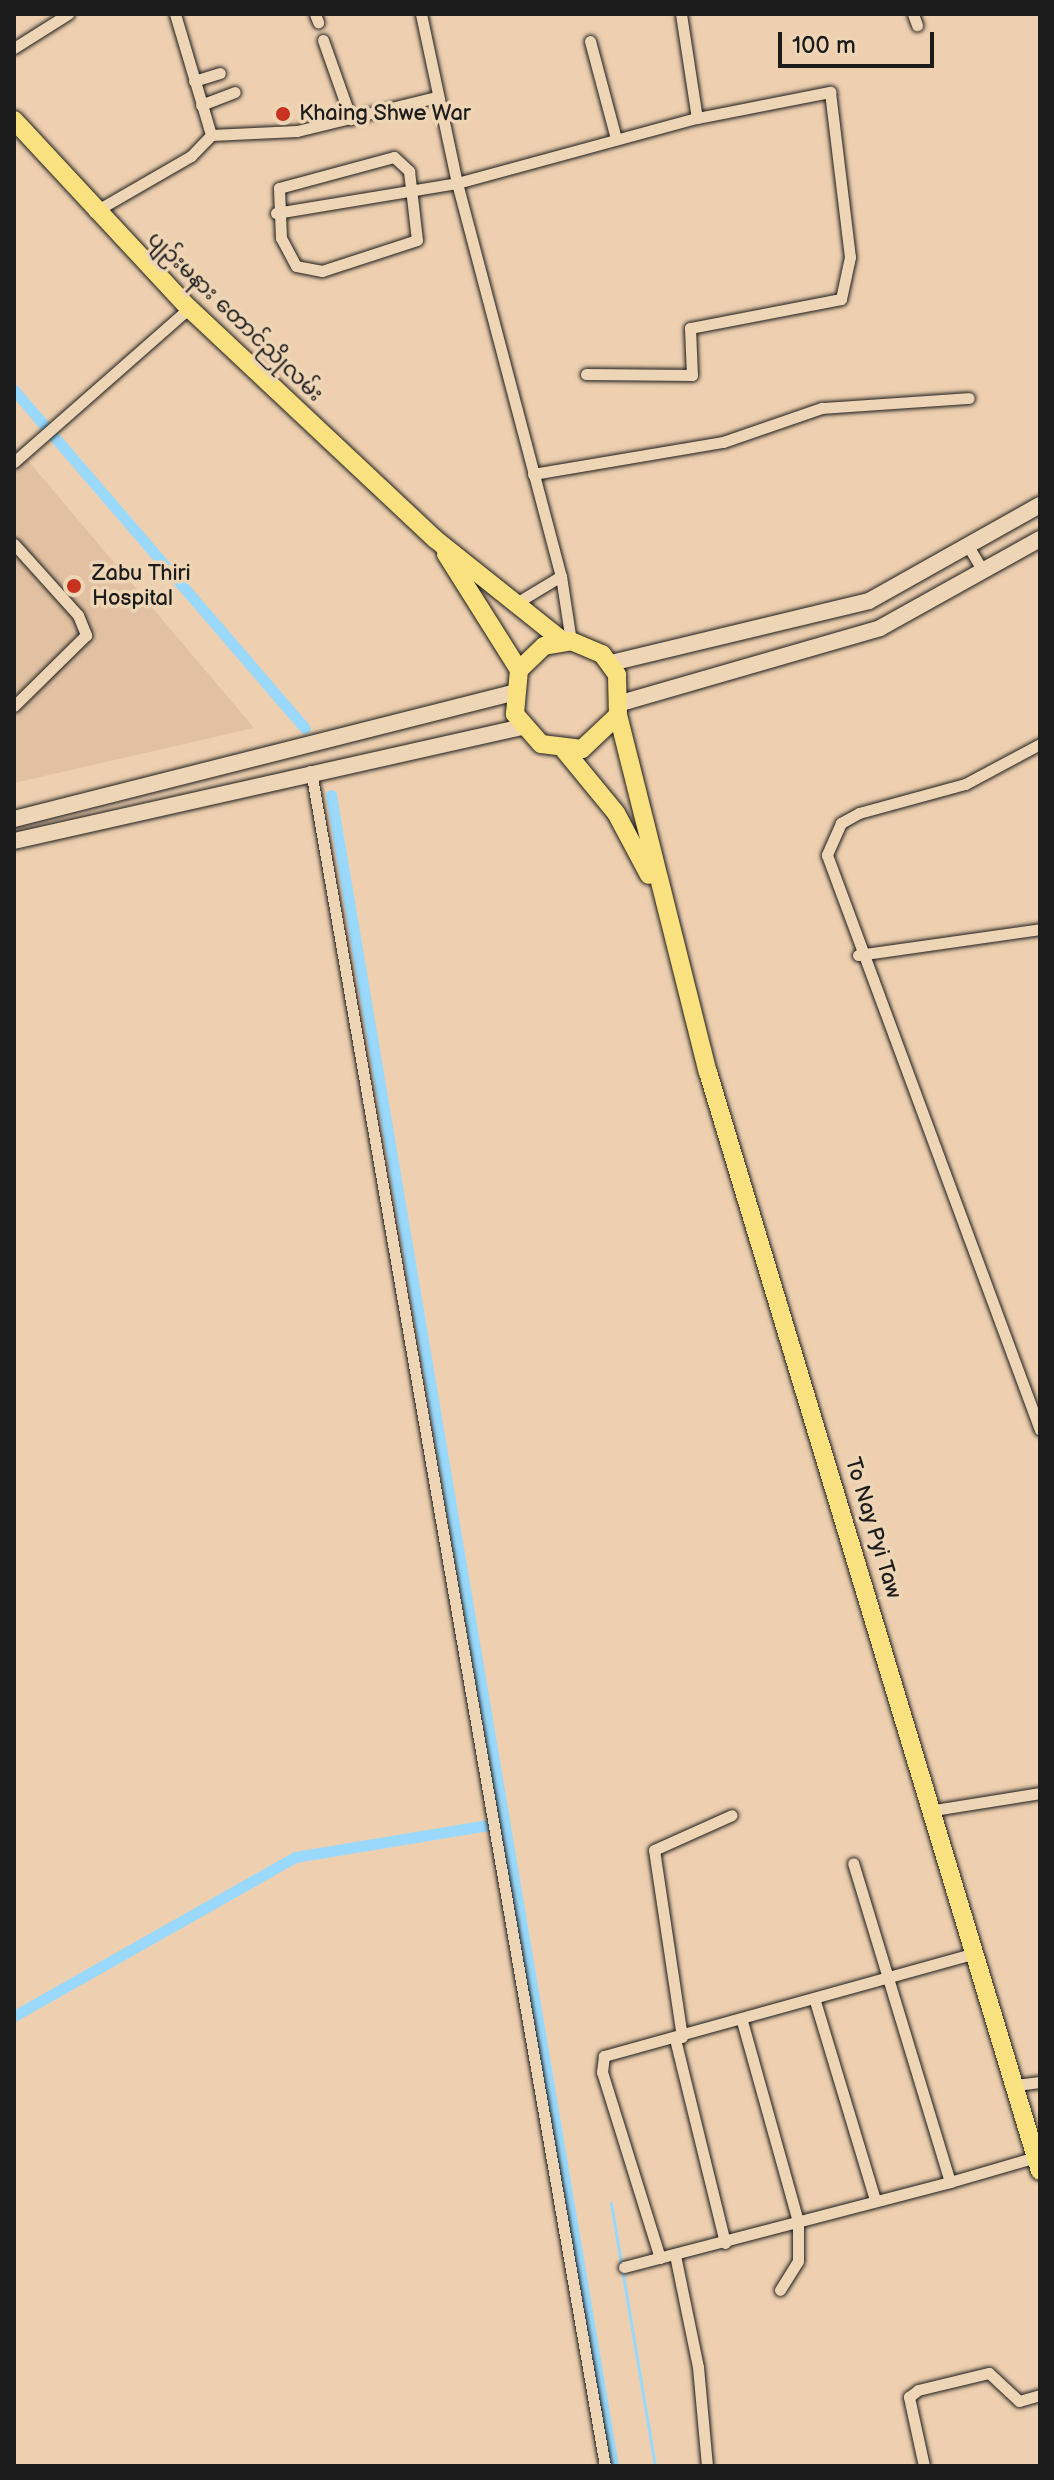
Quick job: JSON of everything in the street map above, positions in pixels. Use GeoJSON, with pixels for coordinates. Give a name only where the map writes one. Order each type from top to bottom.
{"type":"FeatureCollection","features":[{"type":"Feature","properties":{"kind":"main road","name":"ပျဉ်းမနား တောင်ညိုလမ်း"},"geometry":{"type":"LineString","coordinates":[[14,120],[93,212],[189,308],[435,539]]}},
{"type":"Feature","properties":{"kind":"main road"},"geometry":{"type":"LineString","coordinates":[[435,539],[567,641],[611,663],[869,601],[1040,505]]}},
{"type":"Feature","properties":{"kind":"main road"},"geometry":{"type":"LineString","coordinates":[[435,539],[519,670]]}},
{"type":"Feature","properties":{"kind":"main road"},"geometry":{"type":"LineString","coordinates":[[567,641],[544,646],[519,670],[512,693],[522,727],[541,744],[565,751],[597,742],[620,709],[880,628],[1040,539]]}},
{"type":"Feature","properties":{"kind":"main road"},"geometry":{"type":"LineString","coordinates":[[611,663],[660,899]]}},
{"type":"Feature","properties":{"kind":"main road"},"geometry":{"type":"LineString","coordinates":[[14,819],[512,693]]}},
{"type":"Feature","properties":{"kind":"main road"},"geometry":{"type":"LineString","coordinates":[[14,841],[311,771],[522,727]]}},
{"type":"Feature","properties":{"kind":"main road"},"geometry":{"type":"LineString","coordinates":[[565,751],[616,813],[660,899]]}},
{"type":"Feature","properties":{"kind":"main road","name":"To Nay Pyi Taw"},"geometry":{"type":"LineString","coordinates":[[660,899],[1038,2164]]}},
{"type":"Feature","properties":{"kind":"street"},"geometry":{"type":"LineString","coordinates":[[14,48],[68,14]]}},
{"type":"Feature","properties":{"kind":"street"},"geometry":{"type":"LineString","coordinates":[[175,14],[211,135]]}},
{"type":"Feature","properties":{"kind":"street"},"geometry":{"type":"LineString","coordinates":[[421,14],[457,183],[561,576],[567,641]]}},
{"type":"Feature","properties":{"kind":"street"},"geometry":{"type":"LineString","coordinates":[[681,14],[697,118]]}},
{"type":"Feature","properties":{"kind":"street"},"geometry":{"type":"LineString","coordinates":[[323,40],[351,119]]}},
{"type":"Feature","properties":{"kind":"street"},"geometry":{"type":"LineString","coordinates":[[590,41],[616,139]]}},
{"type":"Feature","properties":{"kind":"street"},"geometry":{"type":"LineString","coordinates":[[194,81],[220,73]]}},
{"type":"Feature","properties":{"kind":"street"},"geometry":{"type":"LineString","coordinates":[[201,105],[235,92]]}},
{"type":"Feature","properties":{"kind":"street"},"geometry":{"type":"LineString","coordinates":[[276,213],[457,183],[697,118],[830,92],[850,257],[841,299],[690,328],[692,375],[586,374]]}},
{"type":"Feature","properties":{"kind":"street"},"geometry":{"type":"LineString","coordinates":[[93,212],[191,156],[211,135],[351,119],[437,97]]}},
{"type":"Feature","properties":{"kind":"street"},"geometry":{"type":"LineString","coordinates":[[386,156],[405,163],[412,191],[417,240],[322,271],[290,260],[276,213],[276,192],[290,179],[386,156]]}},
{"type":"Feature","properties":{"kind":"street"},"geometry":{"type":"LineString","coordinates":[[14,462],[189,308]]}},
{"type":"Feature","properties":{"kind":"street"},"geometry":{"type":"LineString","coordinates":[[533,474],[723,442],[822,408],[969,398]]}},
{"type":"Feature","properties":{"kind":"street"},"geometry":{"type":"LineString","coordinates":[[14,544],[78,615],[86,635],[14,706]]}},
{"type":"Feature","properties":{"kind":"street"},"geometry":{"type":"LineString","coordinates":[[968,546],[983,571]]}},
{"type":"Feature","properties":{"kind":"street"},"geometry":{"type":"LineString","coordinates":[[518,602],[561,576]]}},
{"type":"Feature","properties":{"kind":"street"},"geometry":{"type":"LineString","coordinates":[[1040,744],[965,784],[841,823],[827,855],[829,875],[858,955],[1040,1430]]}},
{"type":"Feature","properties":{"kind":"street"},"geometry":{"type":"LineString","coordinates":[[311,771],[605,2466]]}},
{"type":"Feature","properties":{"kind":"street"},"geometry":{"type":"LineString","coordinates":[[858,955],[1040,929]]}},
{"type":"Feature","properties":{"kind":"street"},"geometry":{"type":"LineString","coordinates":[[934,1810],[1040,1793]]}},
{"type":"Feature","properties":{"kind":"street"},"geometry":{"type":"LineString","coordinates":[[725,2243],[679,2038],[654,1850],[732,1815]]}},
{"type":"Feature","properties":{"kind":"street"},"geometry":{"type":"LineString","coordinates":[[853,1863],[950,2182]]}},
{"type":"Feature","properties":{"kind":"street"},"geometry":{"type":"LineString","coordinates":[[660,2258],[601,2063],[608,2054],[890,1981],[976,1953]]}},
{"type":"Feature","properties":{"kind":"street"},"geometry":{"type":"LineString","coordinates":[[815,2001],[875,2200]]}},
{"type":"Feature","properties":{"kind":"street"},"geometry":{"type":"LineString","coordinates":[[742,2021],[798,2221],[798,2261],[780,2290]]}},
{"type":"Feature","properties":{"kind":"street"},"geometry":{"type":"LineString","coordinates":[[1016,2085],[1040,2082]]}},
{"type":"Feature","properties":{"kind":"street"},"geometry":{"type":"LineString","coordinates":[[624,2267],[725,2243],[875,2200],[1038,2164]]}},
{"type":"Feature","properties":{"kind":"street"},"geometry":{"type":"LineString","coordinates":[[675,2255],[698,2367],[707,2466]]}},
{"type":"Feature","properties":{"kind":"street"},"geometry":{"type":"LineString","coordinates":[[924,2466],[909,2397],[918,2390],[989,2373],[1019,2401],[1040,2395]]}},
{"type":"Feature","properties":{"kind":"shaded area","name":"Zabu Thiri Hospital"},"geometry":{"type":"Polygon","coordinates":[[[14,444],[254,728],[14,783],[14,444]]]}},
{"type":"Feature","properties":{"kind":"waterway"},"geometry":{"type":"LineString","coordinates":[[14,390],[305,728]]}},
{"type":"Feature","properties":{"kind":"waterway"},"geometry":{"type":"LineString","coordinates":[[331,795],[613,2466]]}},
{"type":"Feature","properties":{"kind":"waterway"},"geometry":{"type":"LineString","coordinates":[[14,2016],[295,1857],[500,1823]]}},
{"type":"Feature","properties":{"kind":"waterway"},"geometry":{"type":"LineString","coordinates":[[611,2203],[655,2466]]}},
{"type":"Feature","properties":{"kind":"place","name":"Khaing Shwe War"},"geometry":{"type":"Point","coordinates":[283,114]}},
{"type":"Feature","properties":{"kind":"place","name":"Zabu Thiri Hospital"},"geometry":{"type":"Point","coordinates":[74,586]}}]}
